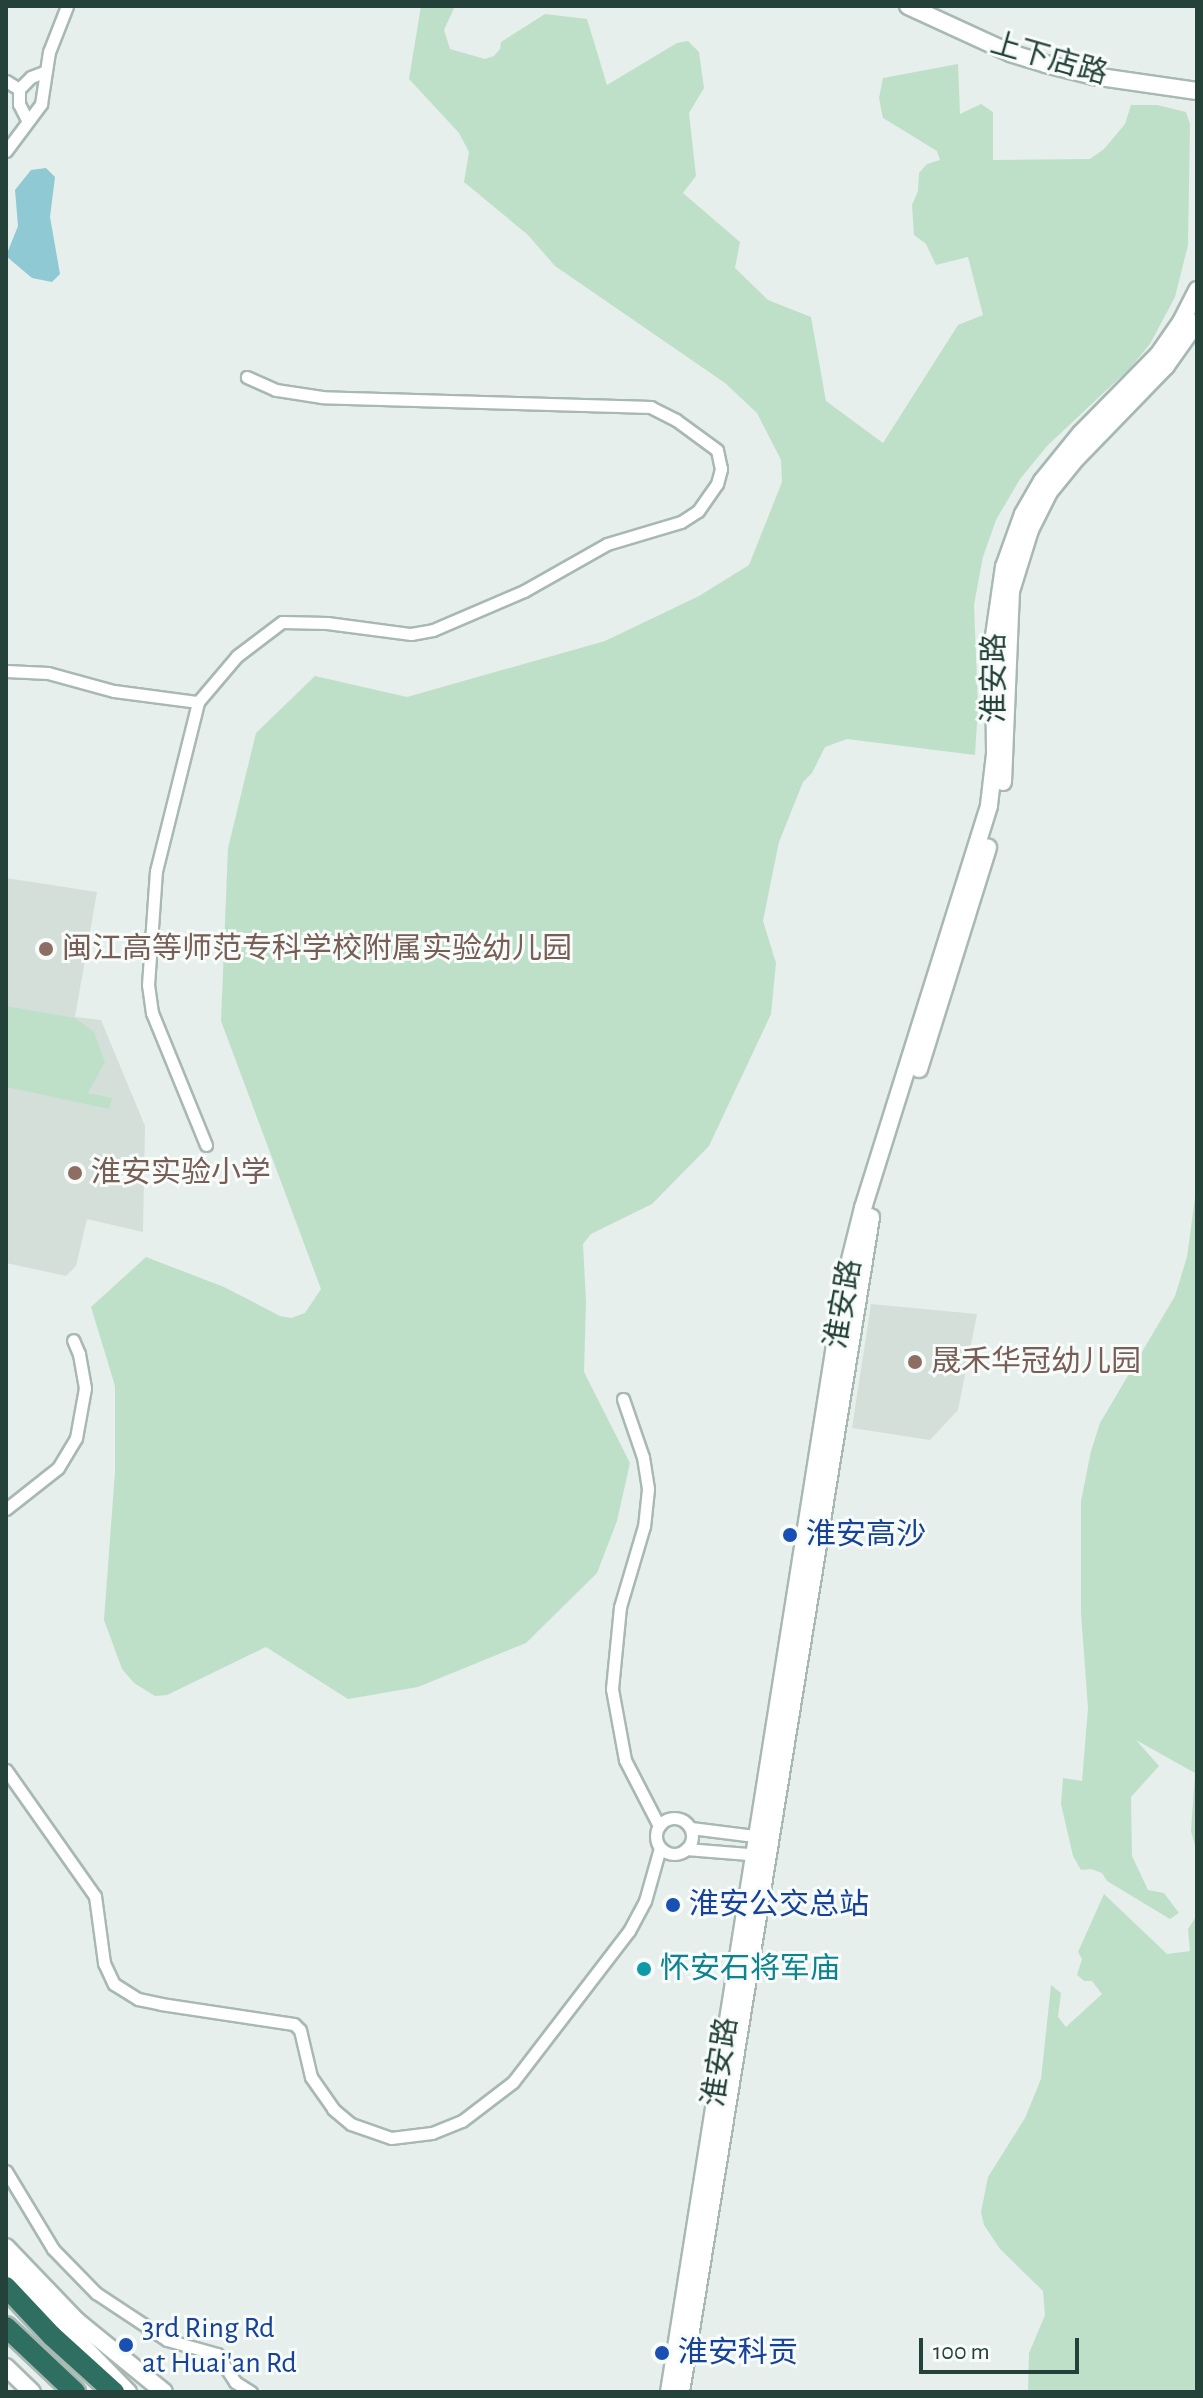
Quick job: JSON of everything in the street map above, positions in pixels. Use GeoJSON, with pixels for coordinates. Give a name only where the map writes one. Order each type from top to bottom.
{"type":"FeatureCollection","features":[{"type":"Feature","properties":{"kind":"highway"},"geometry":{"type":"LineString","coordinates":[[6,2287],[52,2336],[114,2392]]}},
{"type":"Feature","properties":{"kind":"highway"},"geometry":{"type":"LineString","coordinates":[[6,2327],[75,2392]]}},
{"type":"Feature","properties":{"kind":"highway"},"geometry":{"type":"LineString","coordinates":[[6,2343],[66,2392]]}},
{"type":"Feature","properties":{"kind":"main road","name":"上下店路"},"geometry":{"type":"LineString","coordinates":[[908,6],[1010,53],[1045,64],[1085,74],[1197,91]]}},
{"type":"Feature","properties":{"kind":"main road","name":"上下店路"},"geometry":{"type":"LineString","coordinates":[[930,6],[1021,50],[1069,65],[1197,85]]}},
{"type":"Feature","properties":{"kind":"main road","name":"淮安路"},"geometry":{"type":"LineString","coordinates":[[681,2392],[846,1276],[863,1208],[989,805],[995,754],[994,636],[1004,567],[1023,514],[1042,481],[1081,433],[1158,355],[1181,322],[1197,290]]}},
{"type":"Feature","properties":{"kind":"main road","name":"淮安路"},"geometry":{"type":"LineString","coordinates":[[669,2392],[871,1216],[974,899],[1001,796],[1006,753],[1009,612],[1016,567],[1039,509],[1058,480],[1166,366],[1197,322]]}},
{"type":"Feature","properties":{"kind":"main road"},"geometry":{"type":"LineString","coordinates":[[6,2247],[88,2332],[164,2392]]}},
{"type":"Feature","properties":{"kind":"main road"},"geometry":{"type":"LineString","coordinates":[[6,2267],[128,2392]]}},
{"type":"Feature","properties":{"kind":"main road"},"geometry":{"type":"LineString","coordinates":[[6,2367],[32,2392]]}},
{"type":"Feature","properties":{"kind":"street"},"geometry":{"type":"LineString","coordinates":[[6,151],[45,96],[44,72],[67,6]]}},
{"type":"Feature","properties":{"kind":"street"},"geometry":{"type":"LineString","coordinates":[[27,120],[19,104],[19,89],[31,77],[44,72]]}},
{"type":"Feature","properties":{"kind":"street"},"geometry":{"type":"LineString","coordinates":[[6,81],[19,89]]}},
{"type":"Feature","properties":{"kind":"street"},"geometry":{"type":"LineString","coordinates":[[206,1145],[152,1013],[148,985],[156,871],[198,702],[237,656],[282,622],[327,623],[411,634],[433,630],[524,591],[607,544],[681,522],[698,511],[717,484],[721,469],[717,450],[684,425],[651,407],[322,397],[276,390],[247,377]]}},
{"type":"Feature","properties":{"kind":"street"},"geometry":{"type":"LineString","coordinates":[[6,671],[48,673],[114,691],[198,702]]}},
{"type":"Feature","properties":{"kind":"street"},"geometry":{"type":"LineString","coordinates":[[6,1509],[58,1468],[76,1438],[85,1388],[79,1354],[73,1340]]}},
{"type":"Feature","properties":{"kind":"street"},"geometry":{"type":"LineString","coordinates":[[6,1770],[95,1896],[104,1963],[118,1989],[138,1999],[161,2004],[294,2024],[300,2030],[311,2077],[333,2109],[351,2124],[391,2138],[421,2136],[462,2121],[513,2082],[629,1931],[645,1901],[660,1848],[656,1837],[659,1826],[625,1760],[612,1689],[620,1607],[644,1526],[648,1489],[643,1457],[623,1399]]}},
{"type":"Feature","properties":{"kind":"street"},"geometry":{"type":"LineString","coordinates":[[659,1826],[675,1818],[691,1828],[763,1846]]}},
{"type":"Feature","properties":{"kind":"street"},"geometry":{"type":"LineString","coordinates":[[686,1849],[691,1839],[691,1828]]}},
{"type":"Feature","properties":{"kind":"street"},"geometry":{"type":"LineString","coordinates":[[660,1848],[670,1854],[686,1849],[763,1846]]}},
{"type":"Feature","properties":{"kind":"street"},"geometry":{"type":"LineString","coordinates":[[6,2171],[53,2249],[96,2293],[167,2340],[217,2354],[230,2376],[251,2392]]}},
{"type":"Feature","properties":{"kind":"shaded area","name":"淮安实验小学"},"geometry":{"type":"Polygon","coordinates":[[[6,878],[97,892],[75,1017],[101,1020],[145,1126],[143,1232],[87,1219],[76,1266],[66,1276],[6,1263],[6,878]]]}},
{"type":"Feature","properties":{"kind":"shaded area","name":"晟禾华冠幼儿园"},"geometry":{"type":"Polygon","coordinates":[[[871,1304],[977,1314],[958,1410],[930,1440],[852,1428],[871,1304]]]}},
{"type":"Feature","properties":{"kind":"green space"},"geometry":{"type":"Polygon","coordinates":[[[421,6],[455,6],[444,30],[450,49],[485,59],[494,56],[501,42],[545,14],[587,19],[607,85],[677,43],[688,41],[699,52],[704,88],[689,113],[696,176],[683,193],[740,242],[735,268],[768,300],[811,317],[826,401],[883,443],[958,325],[983,315],[968,257],[936,265],[926,244],[914,235],[912,205],[918,191],[919,173],[927,164],[940,160],[937,151],[883,118],[879,98],[883,78],[958,64],[960,114],[981,104],[993,112],[993,160],[1090,159],[1104,149],[1125,124],[1131,105],[1157,105],[1186,112],[1190,124],[1188,245],[1175,297],[1150,344],[1130,368],[1048,445],[1020,479],[996,520],[983,557],[974,605],[978,705],[975,755],[847,739],[825,747],[812,773],[803,782],[779,842],[768,896],[763,921],[776,963],[771,1014],[709,1146],[652,1204],[591,1234],[583,1244],[586,1302],[584,1372],[630,1463],[617,1521],[597,1573],[526,1643],[418,1687],[348,1699],[266,1647],[167,1695],[155,1696],[134,1683],[122,1669],[104,1620],[115,1472],[115,1386],[91,1307],[146,1257],[224,1287],[280,1316],[291,1318],[305,1313],[321,1289],[221,1021],[228,848],[256,733],[315,676],[407,697],[605,641],[699,596],[749,565],[782,482],[781,460],[757,413],[725,383],[555,266],[528,235],[464,182],[469,152],[459,133],[409,79],[421,6]]]}},
{"type":"Feature","properties":{"kind":"green space"},"geometry":{"type":"Polygon","coordinates":[[[6,1006],[75,1018],[94,1032],[105,1062],[88,1093],[112,1098],[109,1109],[6,1087],[6,1006]]]}},
{"type":"Feature","properties":{"kind":"green space"},"geometry":{"type":"Polygon","coordinates":[[[1197,1182],[1197,1853],[1191,1831],[1195,1773],[1136,1740],[1159,1766],[1131,1797],[1132,1856],[1148,1890],[1164,1893],[1179,1913],[1170,1919],[1107,1881],[1102,1873],[1091,1869],[1081,1870],[1073,1856],[1061,1804],[1063,1778],[1082,1781],[1088,1708],[1081,1613],[1081,1501],[1091,1451],[1100,1423],[1175,1296],[1187,1257],[1197,1182]]]}},
{"type":"Feature","properties":{"kind":"green space"},"geometry":{"type":"Polygon","coordinates":[[[1104,1894],[1167,1954],[1190,1951],[1188,1929],[1197,1915],[1197,2392],[1028,2392],[1029,2353],[1045,2315],[1043,2291],[1000,2249],[984,2225],[981,2212],[988,2177],[1025,2118],[1041,2079],[1051,1985],[1061,1993],[1058,2017],[1066,2027],[1102,1994],[1092,1981],[1084,1981],[1077,1975],[1082,1959],[1078,1952],[1104,1894]]]}},
{"type":"Feature","properties":{"kind":"water"},"geometry":{"type":"Polygon","coordinates":[[[46,168],[55,177],[50,217],[60,274],[52,282],[32,278],[6,256],[18,226],[15,190],[31,170],[46,168]]]}},
{"type":"Feature","properties":{"kind":"place","name":"闽江高等师范专科学校附属实验幼儿园"},"geometry":{"type":"Point","coordinates":[46,949]}},
{"type":"Feature","properties":{"kind":"place","name":"淮安实验小学"},"geometry":{"type":"Point","coordinates":[75,1173]}},
{"type":"Feature","properties":{"kind":"place","name":"晟禾华冠幼儿园"},"geometry":{"type":"Point","coordinates":[915,1362]}},
{"type":"Feature","properties":{"kind":"place","name":"淮安高沙"},"geometry":{"type":"Point","coordinates":[790,1535]}},
{"type":"Feature","properties":{"kind":"place","name":"淮安公交总站"},"geometry":{"type":"Point","coordinates":[673,1905]}},
{"type":"Feature","properties":{"kind":"place","name":"怀安石将军庙"},"geometry":{"type":"Point","coordinates":[644,1969]}},
{"type":"Feature","properties":{"kind":"place","name":"3rd Ring Rd at Huai'an Rd"},"geometry":{"type":"Point","coordinates":[126,2345]}},
{"type":"Feature","properties":{"kind":"place","name":"淮安科贡"},"geometry":{"type":"Point","coordinates":[662,2353]}}]}
